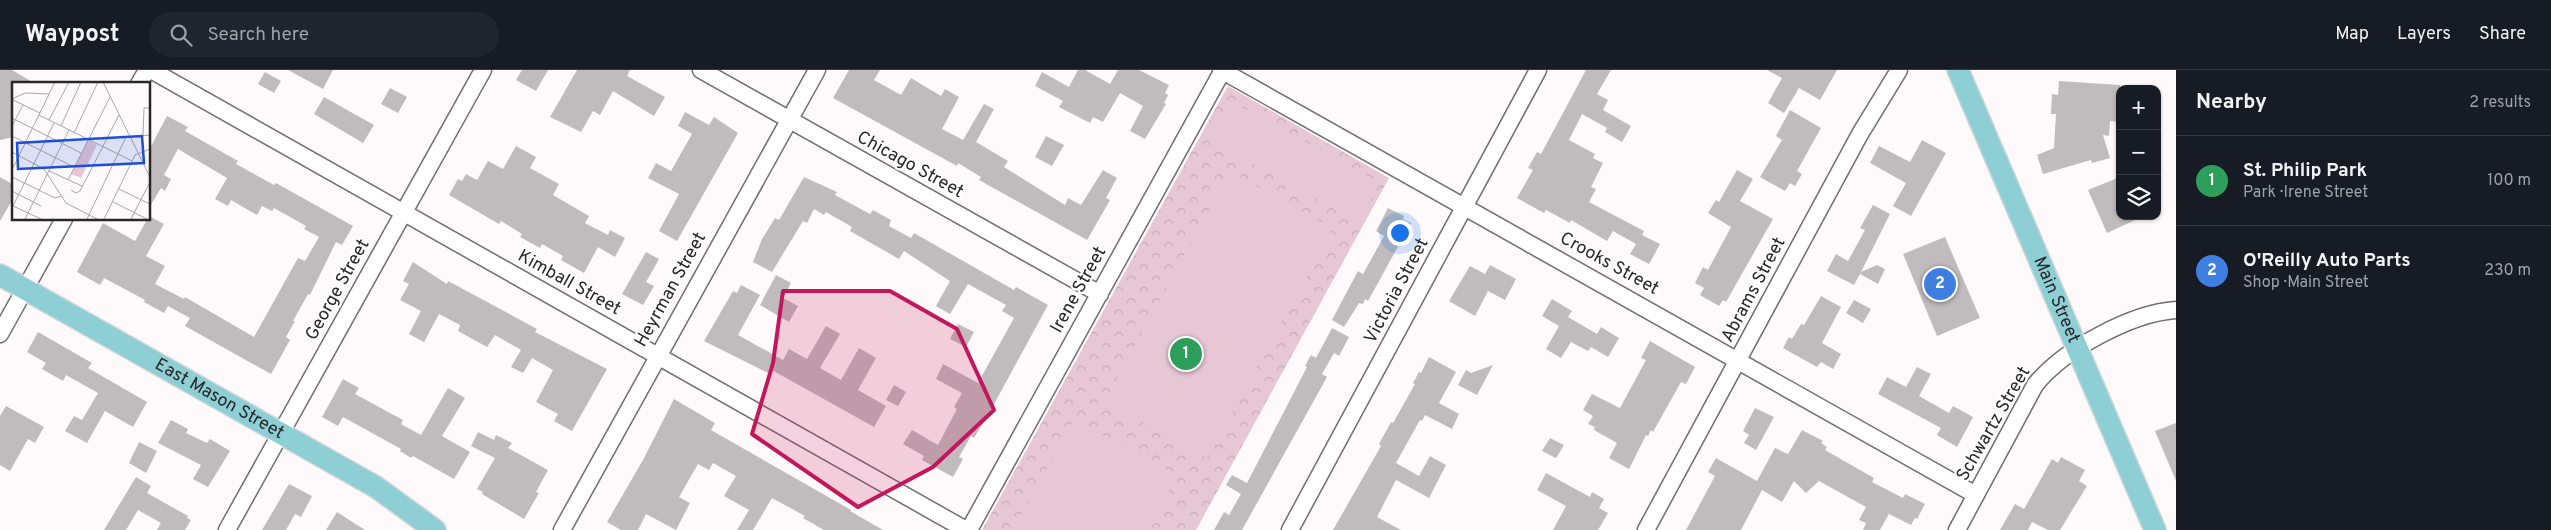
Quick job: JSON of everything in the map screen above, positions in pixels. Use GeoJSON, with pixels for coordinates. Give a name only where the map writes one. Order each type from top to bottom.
{"type":"FeatureCollection","features":[{"type":"Feature","properties":{"kind":"main road","name":"Main Street"},"geometry":{"type":"LineString","coordinates":[[1958,70],[2155,530]]}},
{"type":"Feature","properties":{"kind":"main road","name":"East Mason Street"},"geometry":{"type":"LineString","coordinates":[[0,275],[282,432],[376,487],[435,530]]}},
{"type":"Feature","properties":{"kind":"street"},"geometry":{"type":"LineString","coordinates":[[140,82],[147,70]]}},
{"type":"Feature","properties":{"kind":"street","name":"Kimball Street"},"geometry":{"type":"LineString","coordinates":[[151,70],[968,530]]}},
{"type":"Feature","properties":{"kind":"street","name":"George Street"},"geometry":{"type":"LineString","coordinates":[[227,530],[483,70]]}},
{"type":"Feature","properties":{"kind":"street","name":"Chicago Street"},"geometry":{"type":"LineString","coordinates":[[701,70],[1100,294]]}},
{"type":"Feature","properties":{"kind":"street","name":"Heyrman Street"},"geometry":{"type":"LineString","coordinates":[[562,530],[816,70]]}},
{"type":"Feature","properties":{"kind":"street","name":"Crooks Street"},"geometry":{"type":"LineString","coordinates":[[1223,70],[1976,495]]}},
{"type":"Feature","properties":{"kind":"street","name":"Irene Street"},"geometry":{"type":"LineString","coordinates":[[968,530],[1223,70]]}},
{"type":"Feature","properties":{"kind":"street","name":"Victoria Street"},"geometry":{"type":"LineString","coordinates":[[1290,530],[1538,70]]}},
{"type":"Feature","properties":{"kind":"street","name":"Abrams Street"},"geometry":{"type":"LineString","coordinates":[[1646,530],[1864,128],[1899,70]]}},
{"type":"Feature","properties":{"kind":"street"},"geometry":{"type":"LineString","coordinates":[[0,334],[63,220]]}},
{"type":"Feature","properties":{"kind":"street","name":"Schwartz Street"},"geometry":{"type":"LineString","coordinates":[[1957,530],[2035,385],[2056,363],[2139,316],[2176,310]]}},
{"type":"Feature","properties":{"kind":"highlighted area"},"geometry":{"type":"Polygon","coordinates":[[[783,291],[890,291],[957,329],[994,410],[933,467],[858,507],[752,434],[773,363],[783,291]]]}},
{"type":"Feature","properties":{"kind":"green space"},"geometry":{"type":"Polygon","coordinates":[[[1228,86],[1389,178],[1196,530],[982,530],[1228,86]]]}},
{"type":"Feature","properties":{"kind":"green space"},"geometry":{"type":"Polygon","coordinates":[[[1231,101],[1380,183],[1358,222],[1209,139],[1231,101]]]}},
{"type":"Feature","properties":{"kind":"green space"},"geometry":{"type":"Polygon","coordinates":[[[1230,172],[1333,228],[1207,458],[1104,402],[1230,172]]]}},
{"type":"Feature","properties":{"kind":"green space"},"geometry":{"type":"Polygon","coordinates":[[[1074,420],[1177,476],[1148,530],[1013,530],[1074,420]]]}},
{"type":"Feature","properties":{"kind":"building"},"geometry":{"type":"Polygon","coordinates":[[[0,70],[12,70],[33,82],[12,82],[12,137],[0,140],[0,70]]]}},
{"type":"Feature","properties":{"kind":"building"},"geometry":{"type":"Polygon","coordinates":[[[288,70],[333,70],[323,89],[288,70]]]}},
{"type":"Feature","properties":{"kind":"building"},"geometry":{"type":"Polygon","coordinates":[[[522,70],[548,70],[536,91],[516,80],[522,70]]]}},
{"type":"Feature","properties":{"kind":"building"},"geometry":{"type":"Polygon","coordinates":[[[577,70],[630,70],[627,76],[665,97],[654,116],[613,91],[600,115],[593,111],[581,132],[550,117],[577,70]]]}},
{"type":"Feature","properties":{"kind":"building"},"geometry":{"type":"Polygon","coordinates":[[[849,70],[880,70],[874,80],[901,95],[911,78],[941,96],[945,89],[959,97],[942,129],[963,140],[984,104],[994,109],[976,142],[1008,161],[1004,167],[1065,205],[1068,198],[1081,205],[1103,170],[1117,178],[1106,198],[1110,200],[1087,240],[979,180],[981,177],[958,163],[957,166],[833,98],[849,70]]]}},
{"type":"Feature","properties":{"kind":"building"},"geometry":{"type":"Polygon","coordinates":[[[1078,70],[1085,70],[1110,84],[1118,70],[1139,70],[1169,85],[1165,93],[1168,95],[1164,103],[1166,104],[1145,139],[1130,131],[1143,106],[1120,93],[1103,122],[1093,117],[1090,123],[1059,107],[1063,101],[1035,86],[1042,72],[1069,87],[1078,70]]]}},
{"type":"Feature","properties":{"kind":"building"},"geometry":{"type":"Polygon","coordinates":[[[1586,70],[1611,70],[1597,94],[1608,100],[1603,110],[1631,126],[1622,142],[1605,132],[1607,128],[1582,114],[1569,140],[1595,154],[1593,158],[1603,163],[1591,187],[1596,189],[1589,202],[1644,231],[1642,235],[1660,244],[1649,264],[1630,254],[1636,244],[1613,231],[1607,241],[1571,220],[1570,223],[1546,210],[1544,213],[1517,198],[1533,170],[1528,168],[1537,152],[1541,154],[1586,70]]]}},
{"type":"Feature","properties":{"kind":"building"},"geometry":{"type":"Polygon","coordinates":[[[1767,70],[1837,70],[1820,100],[1799,88],[1784,113],[1768,103],[1782,78],[1767,70]]]}},
{"type":"Feature","properties":{"kind":"building"},"geometry":{"type":"Polygon","coordinates":[[[265,72],[281,81],[274,93],[258,84],[265,72]]]}},
{"type":"Feature","properties":{"kind":"building"},"geometry":{"type":"Polygon","coordinates":[[[2059,81],[2120,85],[2116,85],[2116,122],[2110,121],[2109,136],[2103,135],[2110,158],[2092,163],[2091,160],[2043,174],[2037,155],[2054,148],[2056,114],[2051,114],[2052,94],[2058,95],[2059,81]]]}},
{"type":"Feature","properties":{"kind":"building"},"geometry":{"type":"Polygon","coordinates":[[[390,88],[407,97],[398,113],[381,104],[390,88]]]}},
{"type":"Feature","properties":{"kind":"building"},"geometry":{"type":"Polygon","coordinates":[[[324,97],[374,125],[363,143],[314,114],[324,97]]]}},
{"type":"Feature","properties":{"kind":"building"},"geometry":{"type":"Polygon","coordinates":[[[1790,110],[1821,128],[1797,171],[1802,174],[1795,186],[1790,183],[1785,191],[1760,177],[1782,140],[1776,136],[1790,110]]]}},
{"type":"Feature","properties":{"kind":"building"},"geometry":{"type":"Polygon","coordinates":[[[685,112],[709,125],[714,117],[738,133],[677,241],[659,231],[679,194],[648,178],[656,163],[671,171],[692,134],[678,126],[685,112]]]}},
{"type":"Feature","properties":{"kind":"building"},"geometry":{"type":"Polygon","coordinates":[[[167,116],[188,127],[185,131],[238,161],[236,164],[274,185],[276,183],[353,226],[342,245],[336,242],[310,295],[308,294],[293,321],[295,321],[286,337],[290,340],[271,374],[185,326],[190,318],[168,306],[164,313],[144,302],[145,300],[104,278],[100,285],[77,272],[103,223],[135,241],[147,220],[150,220],[150,217],[164,224],[146,256],[165,266],[155,284],[184,299],[185,297],[254,337],[298,258],[305,261],[319,237],[304,229],[306,226],[274,208],[272,211],[262,206],[257,215],[231,200],[228,206],[215,199],[227,178],[178,149],[164,175],[171,179],[165,191],[161,188],[150,206],[150,148],[167,116]]]}},
{"type":"Feature","properties":{"kind":"building"},"geometry":{"type":"Polygon","coordinates":[[[1046,136],[1064,145],[1052,166],[1035,157],[1046,136]]]}},
{"type":"Feature","properties":{"kind":"building"},"geometry":{"type":"Polygon","coordinates":[[[1922,140],[1946,153],[1911,216],[1893,206],[1906,183],[1870,163],[1879,146],[1910,162],[1922,140]]]}},
{"type":"Feature","properties":{"kind":"building"},"geometry":{"type":"Polygon","coordinates":[[[516,146],[536,157],[530,168],[559,184],[553,195],[589,216],[585,223],[608,235],[610,230],[625,238],[615,257],[598,247],[584,273],[561,260],[563,256],[542,244],[540,248],[520,237],[522,234],[501,221],[499,224],[449,195],[458,179],[462,181],[466,174],[477,180],[488,161],[503,169],[516,146]]]}},
{"type":"Feature","properties":{"kind":"building"},"geometry":{"type":"Polygon","coordinates":[[[1737,170],[1753,179],[1740,201],[1773,219],[1726,302],[1723,300],[1719,306],[1700,295],[1704,288],[1695,283],[1703,267],[1708,270],[1731,227],[1708,213],[1716,200],[1719,202],[1737,170]]]}},
{"type":"Feature","properties":{"kind":"building"},"geometry":{"type":"Polygon","coordinates":[[[0,177],[12,184],[12,200],[0,221],[0,177]]]}},
{"type":"Feature","properties":{"kind":"building"},"geometry":{"type":"Polygon","coordinates":[[[804,177],[837,192],[835,195],[870,214],[873,210],[891,220],[889,226],[911,238],[914,233],[1014,290],[1016,287],[1048,305],[993,406],[974,438],[971,436],[959,457],[963,459],[953,477],[922,460],[924,456],[903,444],[912,430],[938,445],[957,409],[954,407],[962,393],[936,379],[943,364],[978,383],[1014,318],[1002,311],[1006,305],[968,284],[950,314],[936,306],[950,281],[904,251],[899,259],[850,231],[852,227],[826,212],[824,215],[814,209],[807,223],[803,221],[772,272],[753,262],[762,239],[775,218],[779,220],[804,177]]]}},
{"type":"Feature","properties":{"kind":"building"},"geometry":{"type":"Polygon","coordinates":[[[2116,179],[2116,220],[2135,220],[2107,233],[2088,190],[2116,179]]]}},
{"type":"Feature","properties":{"kind":"building"},"geometry":{"type":"Polygon","coordinates":[[[1873,205],[1890,214],[1861,272],[1877,265],[1885,269],[1878,284],[1860,274],[1854,285],[1827,271],[1836,254],[1848,261],[1865,230],[1860,228],[1873,205]]]}},
{"type":"Feature","properties":{"kind":"building"},"geometry":{"type":"Polygon","coordinates":[[[1388,208],[1404,216],[1403,219],[1411,223],[1368,301],[1365,299],[1363,304],[1359,303],[1344,327],[1332,320],[1358,271],[1363,274],[1384,236],[1376,231],[1388,208]]]}},
{"type":"Feature","properties":{"kind":"building"},"geometry":{"type":"Polygon","coordinates":[[[1945,237],[1980,318],[1937,336],[1903,254],[1945,237]]]}},
{"type":"Feature","properties":{"kind":"building"},"geometry":{"type":"Polygon","coordinates":[[[646,252],[659,259],[646,282],[654,286],[643,305],[622,294],[646,252]]]}},
{"type":"Feature","properties":{"kind":"building"},"geometry":{"type":"Polygon","coordinates":[[[413,262],[447,284],[448,281],[537,329],[535,332],[607,369],[572,431],[554,421],[558,414],[536,402],[553,370],[532,358],[523,373],[511,367],[521,350],[495,335],[487,347],[458,331],[460,325],[439,314],[424,342],[409,334],[421,311],[400,300],[409,284],[403,281],[413,262]]]}},
{"type":"Feature","properties":{"kind":"building"},"geometry":{"type":"Polygon","coordinates":[[[1490,265],[1516,279],[1505,300],[1488,291],[1475,316],[1449,301],[1470,266],[1485,274],[1490,265]]]}},
{"type":"Feature","properties":{"kind":"building"},"geometry":{"type":"Polygon","coordinates":[[[776,275],[791,283],[783,298],[798,306],[789,322],[760,305],[776,275]]]}},
{"type":"Feature","properties":{"kind":"building"},"geometry":{"type":"Polygon","coordinates":[[[741,285],[760,295],[738,335],[783,360],[789,349],[807,359],[826,326],[840,334],[820,368],[841,380],[859,348],[876,358],[858,390],[886,406],[874,427],[770,369],[768,373],[704,341],[733,291],[737,293],[741,285]]]}},
{"type":"Feature","properties":{"kind":"building"},"geometry":{"type":"Polygon","coordinates":[[[1821,296],[1841,307],[1822,343],[1841,354],[1833,369],[1821,362],[1817,367],[1783,348],[1789,337],[1792,339],[1801,324],[1804,325],[1821,296]]]}},
{"type":"Feature","properties":{"kind":"building"},"geometry":{"type":"Polygon","coordinates":[[[1552,299],[1572,311],[1568,317],[1597,334],[1601,327],[1619,338],[1608,357],[1591,347],[1588,351],[1571,342],[1561,358],[1546,349],[1559,326],[1542,316],[1552,299]]]}},
{"type":"Feature","properties":{"kind":"building"},"geometry":{"type":"Polygon","coordinates":[[[1854,300],[1871,309],[1863,323],[1846,313],[1854,300]]]}},
{"type":"Feature","properties":{"kind":"building"},"geometry":{"type":"Polygon","coordinates":[[[958,324],[974,332],[966,347],[950,339],[958,324]]]}},
{"type":"Feature","properties":{"kind":"building"},"geometry":{"type":"Polygon","coordinates":[[[1332,328],[1349,337],[1339,356],[1334,353],[1322,374],[1327,377],[1242,530],[1214,530],[1224,512],[1229,515],[1241,494],[1226,485],[1232,475],[1247,483],[1307,367],[1305,366],[1311,355],[1316,358],[1332,328]]]}},
{"type":"Feature","properties":{"kind":"building"},"geometry":{"type":"Polygon","coordinates":[[[38,332],[92,363],[88,368],[147,402],[133,427],[105,411],[87,443],[65,431],[74,416],[82,420],[98,393],[66,375],[63,381],[42,369],[46,363],[27,352],[38,332]]]}},
{"type":"Feature","properties":{"kind":"building"},"geometry":{"type":"Polygon","coordinates":[[[1650,341],[1695,367],[1686,384],[1681,382],[1653,432],[1651,430],[1648,436],[1646,435],[1629,469],[1609,458],[1617,443],[1594,430],[1595,427],[1588,424],[1593,416],[1583,410],[1592,394],[1620,408],[1646,360],[1641,358],[1650,341]]]}},
{"type":"Feature","properties":{"kind":"building"},"geometry":{"type":"Polygon","coordinates":[[[1429,357],[1456,372],[1439,403],[1459,414],[1452,429],[1425,415],[1422,421],[1420,420],[1396,463],[1419,476],[1430,456],[1446,465],[1429,498],[1396,480],[1377,517],[1401,530],[1333,530],[1381,446],[1379,444],[1391,422],[1393,423],[1415,384],[1413,383],[1419,372],[1421,373],[1429,357]]]}},
{"type":"Feature","properties":{"kind":"building"},"geometry":{"type":"Polygon","coordinates":[[[1493,365],[1477,395],[1458,385],[1466,370],[1471,373],[1493,365]]]}},
{"type":"Feature","properties":{"kind":"building"},"geometry":{"type":"Polygon","coordinates":[[[1917,367],[1931,374],[1919,396],[1949,413],[1953,406],[1973,417],[1957,447],[1937,435],[1941,428],[1878,394],[1887,377],[1906,387],[1917,367]]]}},
{"type":"Feature","properties":{"kind":"building"},"geometry":{"type":"Polygon","coordinates":[[[343,379],[359,388],[355,394],[403,420],[401,424],[421,435],[448,388],[465,398],[442,436],[470,452],[454,479],[413,456],[411,458],[400,451],[401,449],[343,417],[338,426],[322,417],[343,379]]]}},
{"type":"Feature","properties":{"kind":"building"},"geometry":{"type":"Polygon","coordinates":[[[894,385],[906,392],[898,406],[886,400],[894,385]]]}},
{"type":"Feature","properties":{"kind":"building"},"geometry":{"type":"Polygon","coordinates":[[[674,399],[715,423],[711,430],[883,530],[824,530],[803,518],[805,516],[772,498],[753,530],[737,530],[749,510],[724,496],[736,476],[713,463],[709,470],[698,464],[679,497],[690,503],[676,530],[646,514],[638,530],[621,530],[607,522],[643,460],[674,399]]]}},
{"type":"Feature","properties":{"kind":"building"},"geometry":{"type":"Polygon","coordinates":[[[6,406],[44,427],[35,443],[28,439],[10,471],[0,465],[0,416],[6,406]]]}},
{"type":"Feature","properties":{"kind":"building"},"geometry":{"type":"Polygon","coordinates":[[[1755,408],[1774,417],[1756,450],[1744,443],[1749,435],[1743,431],[1755,408]]]}},
{"type":"Feature","properties":{"kind":"building"},"geometry":{"type":"Polygon","coordinates":[[[171,420],[188,429],[186,433],[207,443],[210,439],[230,451],[208,487],[193,479],[201,465],[158,443],[171,420]]]}},
{"type":"Feature","properties":{"kind":"building"},"geometry":{"type":"Polygon","coordinates":[[[2176,423],[2176,481],[2155,431],[2176,423]]]}},
{"type":"Feature","properties":{"kind":"building"},"geometry":{"type":"Polygon","coordinates":[[[1802,430],[1823,441],[1821,443],[1827,447],[1825,450],[1874,478],[1872,482],[1903,498],[1905,494],[1925,504],[1917,519],[1915,518],[1911,525],[1889,514],[1880,530],[1863,530],[1866,523],[1859,520],[1866,507],[1819,481],[1806,493],[1794,481],[1782,502],[1762,490],[1741,530],[1686,530],[1715,476],[1708,472],[1716,458],[1757,481],[1775,448],[1788,454],[1802,430]]]}},
{"type":"Feature","properties":{"kind":"building"},"geometry":{"type":"Polygon","coordinates":[[[478,432],[494,440],[496,435],[512,443],[508,448],[548,470],[536,492],[539,493],[524,519],[482,494],[483,492],[477,489],[495,458],[471,446],[478,432]]]}},
{"type":"Feature","properties":{"kind":"building"},"geometry":{"type":"Polygon","coordinates":[[[1550,438],[1564,445],[1556,458],[1542,451],[1550,438]]]}},
{"type":"Feature","properties":{"kind":"building"},"geometry":{"type":"Polygon","coordinates":[[[139,442],[157,451],[146,473],[129,463],[139,442]]]}},
{"type":"Feature","properties":{"kind":"building"},"geometry":{"type":"Polygon","coordinates":[[[2061,457],[2085,470],[2079,481],[2087,486],[2060,530],[2048,530],[2032,522],[2028,530],[2000,530],[2015,504],[2024,509],[2052,459],[2058,463],[2061,457]]]}},
{"type":"Feature","properties":{"kind":"building"},"geometry":{"type":"Polygon","coordinates":[[[1546,473],[1590,497],[1592,492],[1604,499],[1599,508],[1608,513],[1598,530],[1553,530],[1566,506],[1537,490],[1546,473]]]}},
{"type":"Feature","properties":{"kind":"building"},"geometry":{"type":"Polygon","coordinates":[[[136,477],[151,486],[147,493],[188,516],[187,518],[191,520],[185,530],[157,530],[161,523],[138,510],[126,530],[104,530],[136,477]]]}},
{"type":"Feature","properties":{"kind":"building"},"geometry":{"type":"Polygon","coordinates":[[[289,484],[312,496],[301,517],[295,514],[286,530],[262,530],[289,484]]]}},
{"type":"Feature","properties":{"kind":"building"},"geometry":{"type":"Polygon","coordinates":[[[337,512],[365,530],[326,530],[337,512]]]}},
{"type":"Feature","properties":{"kind":"place","name":"O'Reilly Auto Parts"},"geometry":{"type":"Point","coordinates":[1940,284]}},
{"type":"Feature","properties":{"kind":"place","name":"St. Philip Park"},"geometry":{"type":"Point","coordinates":[1186,354]}}]}
